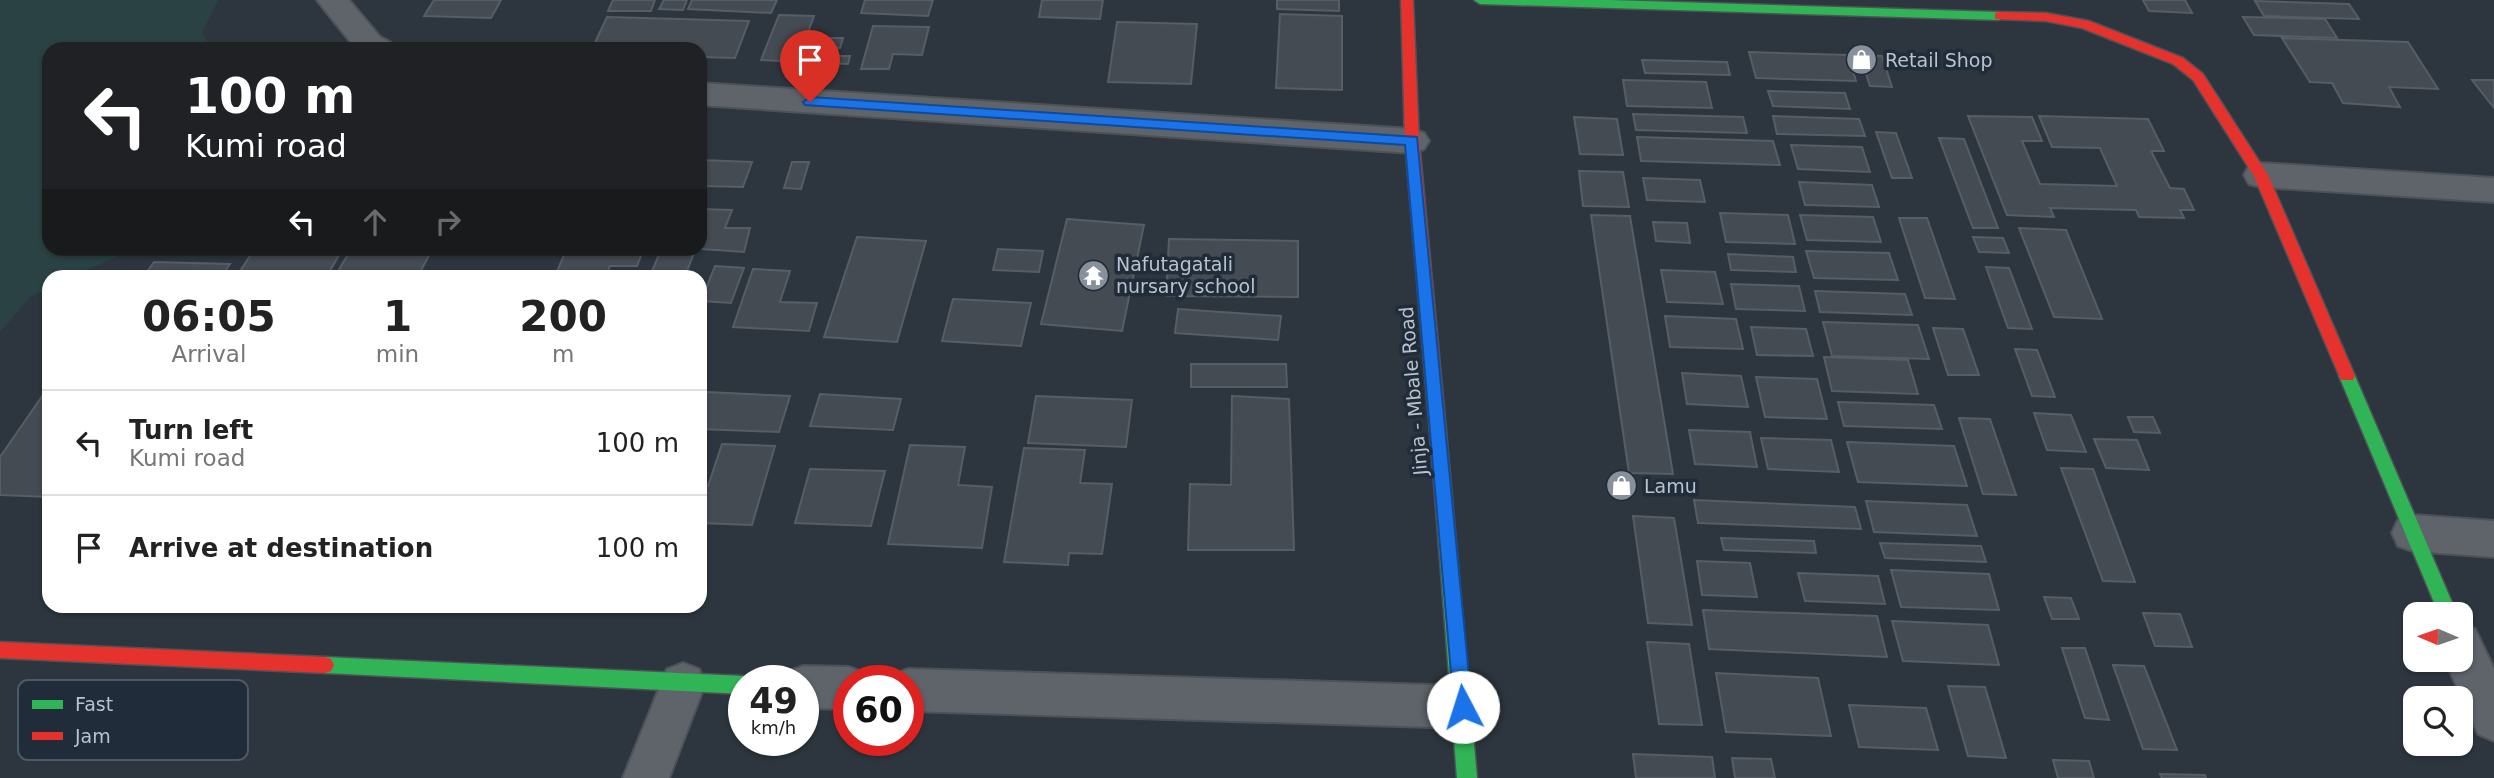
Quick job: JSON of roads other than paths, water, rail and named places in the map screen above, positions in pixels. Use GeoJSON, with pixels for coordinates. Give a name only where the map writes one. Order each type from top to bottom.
{"type":"FeatureCollection","features":[{"type":"Feature","properties":{"kind":"street"},"geometry":{"type":"LineString","coordinates":[[332,0],[367,42]]}},
{"type":"Feature","properties":{"kind":"street","name":"Jinja - Mbale Road"},"geometry":{"type":"LineString","coordinates":[[1407,0],[1412,141],[1463,707],[1466,778]]}},
{"type":"Feature","properties":{"kind":"street"},"geometry":{"type":"LineString","coordinates":[[1480,0],[2046,17],[2085,24],[2178,61],[2198,76],[2261,175],[2304,270],[2443,602]]}},
{"type":"Feature","properties":{"kind":"street"},"geometry":{"type":"LineString","coordinates":[[707,94],[1412,141]]}},
{"type":"Feature","properties":{"kind":"street"},"geometry":{"type":"LineString","coordinates":[[2261,175],[2494,190]]}},
{"type":"Feature","properties":{"kind":"street"},"geometry":{"type":"LineString","coordinates":[[2413,533],[2494,540]]}},
{"type":"Feature","properties":{"kind":"street"},"geometry":{"type":"LineString","coordinates":[[0,650],[728,685]]}},
{"type":"Feature","properties":{"kind":"street"},"geometry":{"type":"LineString","coordinates":[[2473,672],[2494,719]]}},
{"type":"Feature","properties":{"kind":"street"},"geometry":{"type":"LineString","coordinates":[[646,778],[683,684]]}},
{"type":"Feature","properties":{"kind":"street"},"geometry":{"type":"LineString","coordinates":[[924,690],[1463,707]]}},
{"type":"Feature","properties":{"kind":"place","name":"Retail Shop"},"geometry":{"type":"Point","coordinates":[1862,60]}},
{"type":"Feature","properties":{"kind":"place","name":"Nafutagatali nursary school"},"geometry":{"type":"Point","coordinates":[1093,275]}},
{"type":"Feature","properties":{"kind":"place","name":"Lamu"},"geometry":{"type":"Point","coordinates":[1621,486]}}]}
